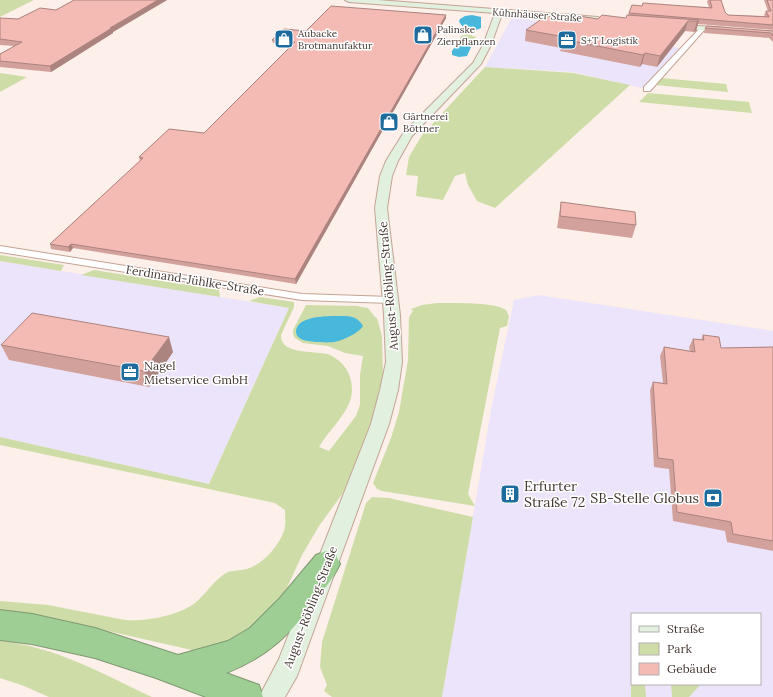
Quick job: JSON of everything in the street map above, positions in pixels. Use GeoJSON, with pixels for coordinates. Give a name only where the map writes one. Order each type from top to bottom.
{"type":"FeatureCollection","features":[{"type":"Feature","properties":{"kind":"highway"},"geometry":{"type":"LineString","coordinates":[[180,670],[230,655],[249,646],[274,626],[326,564]]}},
{"type":"Feature","properties":{"kind":"highway"},"geometry":{"type":"LineString","coordinates":[[0,626],[28,628],[74,638],[180,670],[247,697]]}},
{"type":"Feature","properties":{"kind":"street","name":"Kühnhäuser Straße"},"geometry":{"type":"LineString","coordinates":[[349,0],[605,20]]}},
{"type":"Feature","properties":{"kind":"street","name":"August-Röbling-Straße"},"geometry":{"type":"LineString","coordinates":[[271,697],[288,667],[380,424],[389,390],[394,362],[391,300],[381,208],[386,176],[392,161],[408,134],[477,64],[491,34],[499,12]]}},
{"type":"Feature","properties":{"kind":"street"},"geometry":{"type":"LineString","coordinates":[[663,25],[734,30]]}},
{"type":"Feature","properties":{"kind":"street"},"geometry":{"type":"LineString","coordinates":[[647,89],[703,28]]}},
{"type":"Feature","properties":{"kind":"street","name":"Ferdinand-Jühlke-Straße"},"geometry":{"type":"LineString","coordinates":[[0,249],[302,296],[391,300]]}},
{"type":"Feature","properties":{"kind":"shaded area"},"geometry":{"type":"Polygon","coordinates":[[[512,17],[530,18],[530,20],[680,48],[642,88],[572,72],[485,67],[512,17]]]}},
{"type":"Feature","properties":{"kind":"shaded area","name":"Nagel Mietservice GmbH"},"geometry":{"type":"Polygon","coordinates":[[[0,261],[289,308],[209,484],[0,437],[0,261]]]}},
{"type":"Feature","properties":{"kind":"shaded area"},"geometry":{"type":"Polygon","coordinates":[[[538,295],[773,331],[773,697],[442,697],[492,405],[514,300],[538,295]]]}},
{"type":"Feature","properties":{"kind":"green space"},"geometry":{"type":"Polygon","coordinates":[[[0,0],[34,0],[0,17],[0,0]]]}},
{"type":"Feature","properties":{"kind":"green space"},"geometry":{"type":"Polygon","coordinates":[[[467,34],[476,37],[471,47],[458,43],[461,36],[467,34]]]}},
{"type":"Feature","properties":{"kind":"green space"},"geometry":{"type":"Polygon","coordinates":[[[485,67],[573,73],[630,85],[495,208],[477,201],[468,185],[465,173],[455,176],[443,200],[416,196],[418,176],[406,175],[409,157],[422,135],[485,67]]]}},
{"type":"Feature","properties":{"kind":"green space"},"geometry":{"type":"Polygon","coordinates":[[[0,73],[27,77],[0,92],[0,73]]]}},
{"type":"Feature","properties":{"kind":"green space"},"geometry":{"type":"Polygon","coordinates":[[[661,78],[726,84],[728,92],[655,85],[661,78]]]}},
{"type":"Feature","properties":{"kind":"green space"},"geometry":{"type":"Polygon","coordinates":[[[648,93],[749,102],[752,113],[639,102],[648,93]]]}},
{"type":"Feature","properties":{"kind":"green space"},"geometry":{"type":"Polygon","coordinates":[[[0,255],[64,265],[61,271],[0,261],[0,255]]]}},
{"type":"Feature","properties":{"kind":"green space"},"geometry":{"type":"Polygon","coordinates":[[[94,270],[219,290],[220,297],[81,275],[94,270]]]}},
{"type":"Feature","properties":{"kind":"green space"},"geometry":{"type":"Polygon","coordinates":[[[260,297],[294,302],[294,307],[281,335],[282,342],[286,346],[300,351],[330,355],[342,363],[349,374],[352,387],[350,401],[340,419],[319,447],[329,451],[356,416],[360,405],[360,375],[363,356],[345,353],[328,346],[303,343],[295,338],[293,330],[306,305],[357,306],[368,308],[377,318],[382,336],[383,377],[371,429],[343,493],[319,526],[302,555],[280,603],[250,635],[196,651],[64,621],[0,612],[0,601],[48,605],[125,620],[142,620],[162,617],[189,607],[222,576],[228,572],[253,567],[274,549],[284,531],[285,523],[285,510],[275,503],[0,445],[0,437],[209,484],[289,308],[249,301],[260,297]]]}},
{"type":"Feature","properties":{"kind":"green space"},"geometry":{"type":"Polygon","coordinates":[[[437,303],[473,304],[501,307],[506,310],[509,316],[507,326],[500,328],[468,494],[475,506],[382,491],[377,489],[373,483],[391,438],[399,412],[408,360],[409,317],[413,311],[411,309],[422,305],[437,303]]]}},
{"type":"Feature","properties":{"kind":"green space"},"geometry":{"type":"Polygon","coordinates":[[[372,497],[389,498],[473,517],[442,697],[332,697],[324,691],[327,685],[320,667],[322,642],[366,503],[372,497]]]}},
{"type":"Feature","properties":{"kind":"green space"},"geometry":{"type":"Polygon","coordinates":[[[0,641],[40,649],[78,662],[152,697],[49,697],[24,686],[0,678],[0,641]]]}},
{"type":"Feature","properties":{"kind":"green space"},"geometry":{"type":"Polygon","coordinates":[[[631,685],[645,685],[646,697],[631,697],[631,685]]]}},
{"type":"Feature","properties":{"kind":"green space"},"geometry":{"type":"Polygon","coordinates":[[[671,685],[700,685],[689,697],[672,697],[671,685]]]}},
{"type":"Feature","properties":{"kind":"water"},"geometry":{"type":"Polygon","coordinates":[[[472,15],[481,17],[481,28],[478,30],[468,30],[463,27],[459,21],[465,16],[472,15]]]}},
{"type":"Feature","properties":{"kind":"water"},"geometry":{"type":"Polygon","coordinates":[[[458,43],[471,47],[467,56],[459,57],[452,55],[452,51],[458,43]]]}},
{"type":"Feature","properties":{"kind":"water"},"geometry":{"type":"Polygon","coordinates":[[[341,316],[354,318],[363,326],[350,336],[334,342],[307,341],[301,339],[296,334],[297,326],[307,319],[341,316]]]}},
{"type":"Feature","properties":{"kind":"building"},"geometry":{"type":"Polygon","coordinates":[[[74,0],[158,0],[50,66],[0,61],[0,54],[22,42],[0,39],[0,18],[18,19],[40,8],[56,10],[74,0]]]}},
{"type":"Feature","properties":{"kind":"building"},"geometry":{"type":"Polygon","coordinates":[[[710,0],[721,0],[725,12],[728,15],[769,17],[766,11],[771,11],[767,0],[773,0],[773,25],[629,13],[632,5],[642,6],[643,3],[712,8],[710,0]]]}},
{"type":"Feature","properties":{"kind":"building"},"geometry":{"type":"Polygon","coordinates":[[[331,6],[446,15],[295,279],[71,244],[68,247],[50,244],[143,158],[139,157],[169,129],[204,133],[295,42],[272,40],[284,29],[306,31],[331,6]]]}},
{"type":"Feature","properties":{"kind":"building"},"geometry":{"type":"Polygon","coordinates":[[[602,15],[626,18],[627,15],[699,20],[688,21],[660,56],[645,53],[643,55],[562,39],[565,37],[526,30],[546,16],[573,20],[579,16],[598,19],[602,15]]]}},
{"type":"Feature","properties":{"kind":"building"},"geometry":{"type":"Polygon","coordinates":[[[707,26],[773,31],[773,36],[771,33],[705,28],[707,26]]]}},
{"type":"Feature","properties":{"kind":"building"},"geometry":{"type":"Polygon","coordinates":[[[561,202],[635,212],[636,225],[560,216],[561,202]]]}},
{"type":"Feature","properties":{"kind":"building"},"geometry":{"type":"Polygon","coordinates":[[[32,313],[169,337],[144,371],[1,345],[32,313]]]}},
{"type":"Feature","properties":{"kind":"building"},"geometry":{"type":"Polygon","coordinates":[[[703,335],[719,337],[721,348],[773,347],[773,541],[733,534],[731,522],[677,512],[673,460],[658,458],[653,382],[667,384],[664,347],[695,352],[693,339],[704,340],[703,335]]]}},
{"type":"Feature","properties":{"kind":"place","name":"Palinske Zierpflanzen"},"geometry":{"type":"Point","coordinates":[423,35]}},
{"type":"Feature","properties":{"kind":"place","name":"Aubacke Brotmanufaktur"},"geometry":{"type":"Point","coordinates":[284,39]}},
{"type":"Feature","properties":{"kind":"place","name":"S+T Logistik"},"geometry":{"type":"Point","coordinates":[567,40]}},
{"type":"Feature","properties":{"kind":"place","name":"Gärtnerei Böttner"},"geometry":{"type":"Point","coordinates":[389,122]}},
{"type":"Feature","properties":{"kind":"place","name":"Nagel Mietservice GmbH"},"geometry":{"type":"Point","coordinates":[130,372]}},
{"type":"Feature","properties":{"kind":"place","name":"Erfurter Straße 72"},"geometry":{"type":"Point","coordinates":[510,494]}},
{"type":"Feature","properties":{"kind":"place","name":"SB-Stelle Globus"},"geometry":{"type":"Point","coordinates":[713,498]}}]}
